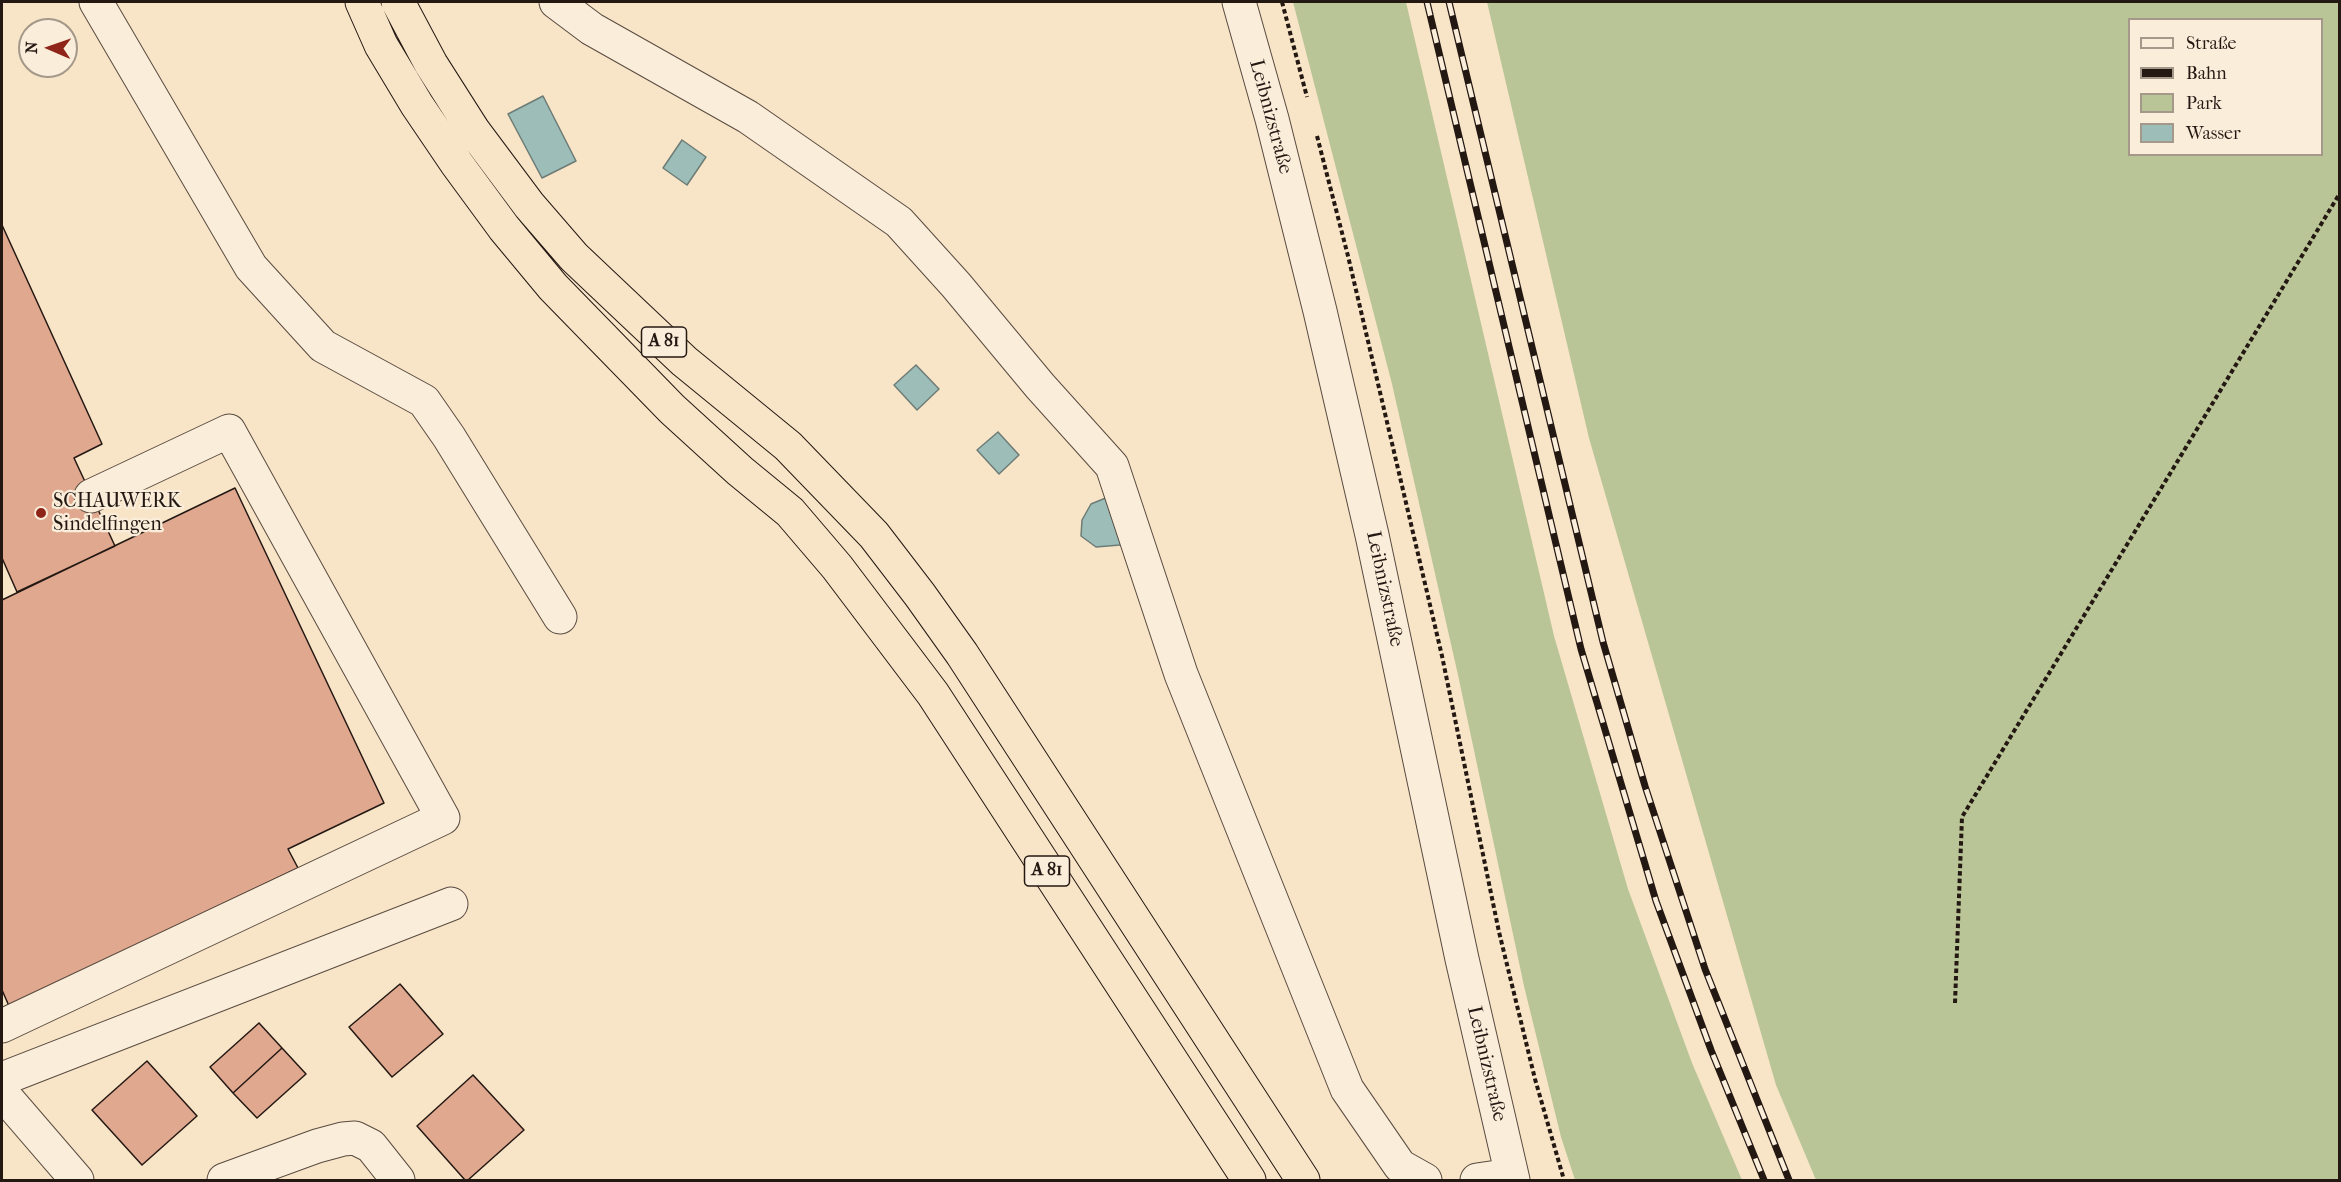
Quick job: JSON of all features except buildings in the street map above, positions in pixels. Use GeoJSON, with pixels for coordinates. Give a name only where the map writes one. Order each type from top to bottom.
{"type":"FeatureCollection","features":[{"type":"Feature","properties":{"kind":"highway","name":"A 81"},"geometry":{"type":"LineString","coordinates":[[362,2],[381,45],[424,115],[504,228],[553,287],[672,409],[740,471],[790,512],[837,567],[933,694],[1249,1180]]}},
{"type":"Feature","properties":{"kind":"highway","name":"A 81"},"geometry":{"type":"LineString","coordinates":[[399,2],[431,64],[473,130],[529,205],[574,257],[684,361],[737,403],[795,454],[874,535],[962,654],[1303,1180]]}},
{"type":"Feature","properties":{"kind":"street"},"geometry":{"type":"LineString","coordinates":[[96,2],[251,267],[323,346],[424,401],[449,437],[560,617]]}},
{"type":"Feature","properties":{"kind":"street"},"geometry":{"type":"LineString","coordinates":[[556,2],[592,29],[747,117],[899,222],[956,285],[1040,387],[1112,466],[1181,674],[1347,1089],[1400,1166],[1425,1180]]}},
{"type":"Feature","properties":{"kind":"street","name":"Leibnizstraße"},"geometry":{"type":"LineString","coordinates":[[1239,2],[1272,119],[1320,311],[1372,535],[1462,959],[1512,1178]]}},
{"type":"Feature","properties":{"kind":"street"},"geometry":{"type":"LineString","coordinates":[[2,1026],[443,818],[229,431],[91,496]]}},
{"type":"Feature","properties":{"kind":"street"},"geometry":{"type":"LineString","coordinates":[[2,1079],[451,904]]}},
{"type":"Feature","properties":{"kind":"street"},"geometry":{"type":"LineString","coordinates":[[2,1093],[77,1180]]}},
{"type":"Feature","properties":{"kind":"street"},"geometry":{"type":"LineString","coordinates":[[224,1180],[317,1146],[355,1138],[371,1146],[398,1180]]}},
{"type":"Feature","properties":{"kind":"street"},"geometry":{"type":"LineString","coordinates":[[1477,1180],[1512,1178]]}},
{"type":"Feature","properties":{"kind":"path"},"geometry":{"type":"LineString","coordinates":[[1955,1003],[1962,817],[2340,193]]}},
{"type":"Feature","properties":{"kind":"green space"},"geometry":{"type":"Polygon","coordinates":[[[1293,2],[1406,2],[1554,636],[1628,889],[1692,1063],[1742,1180],[1575,1180],[1561,1137],[1524,986],[1458,675],[1392,384],[1293,2]]]}},
{"type":"Feature","properties":{"kind":"green space"},"geometry":{"type":"Polygon","coordinates":[[[1487,2],[2339,2],[2339,1180],[1816,1180],[1776,1085],[1589,438],[1487,2]]]}},
{"type":"Feature","properties":{"kind":"water"},"geometry":{"type":"Polygon","coordinates":[[[543,96],[576,161],[542,178],[508,114],[543,96]]]}},
{"type":"Feature","properties":{"kind":"water"},"geometry":{"type":"Polygon","coordinates":[[[682,140],[706,157],[687,185],[663,168],[682,140]]]}},
{"type":"Feature","properties":{"kind":"water"},"geometry":{"type":"Polygon","coordinates":[[[916,365],[939,389],[917,410],[894,385],[916,365]]]}},
{"type":"Feature","properties":{"kind":"water"},"geometry":{"type":"Polygon","coordinates":[[[998,432],[1019,455],[999,474],[977,450],[998,432]]]}},
{"type":"Feature","properties":{"kind":"water"},"geometry":{"type":"Polygon","coordinates":[[[1113,495],[1134,530],[1120,545],[1096,547],[1081,536],[1082,520],[1091,504],[1113,495]]]}},
{"type":"Feature","properties":{"kind":"railway"},"geometry":{"type":"LineString","coordinates":[[1427,2],[1581,649],[1656,901],[1711,1050],[1764,1180]]}},
{"type":"Feature","properties":{"kind":"railway"},"geometry":{"type":"LineString","coordinates":[[1449,2],[1603,642],[1645,786],[1705,969],[1789,1180]]}},
{"type":"Feature","properties":{"kind":"place","name":"SCHAUWERK Sindelfingen"},"geometry":{"type":"Point","coordinates":[41,513]}}]}
